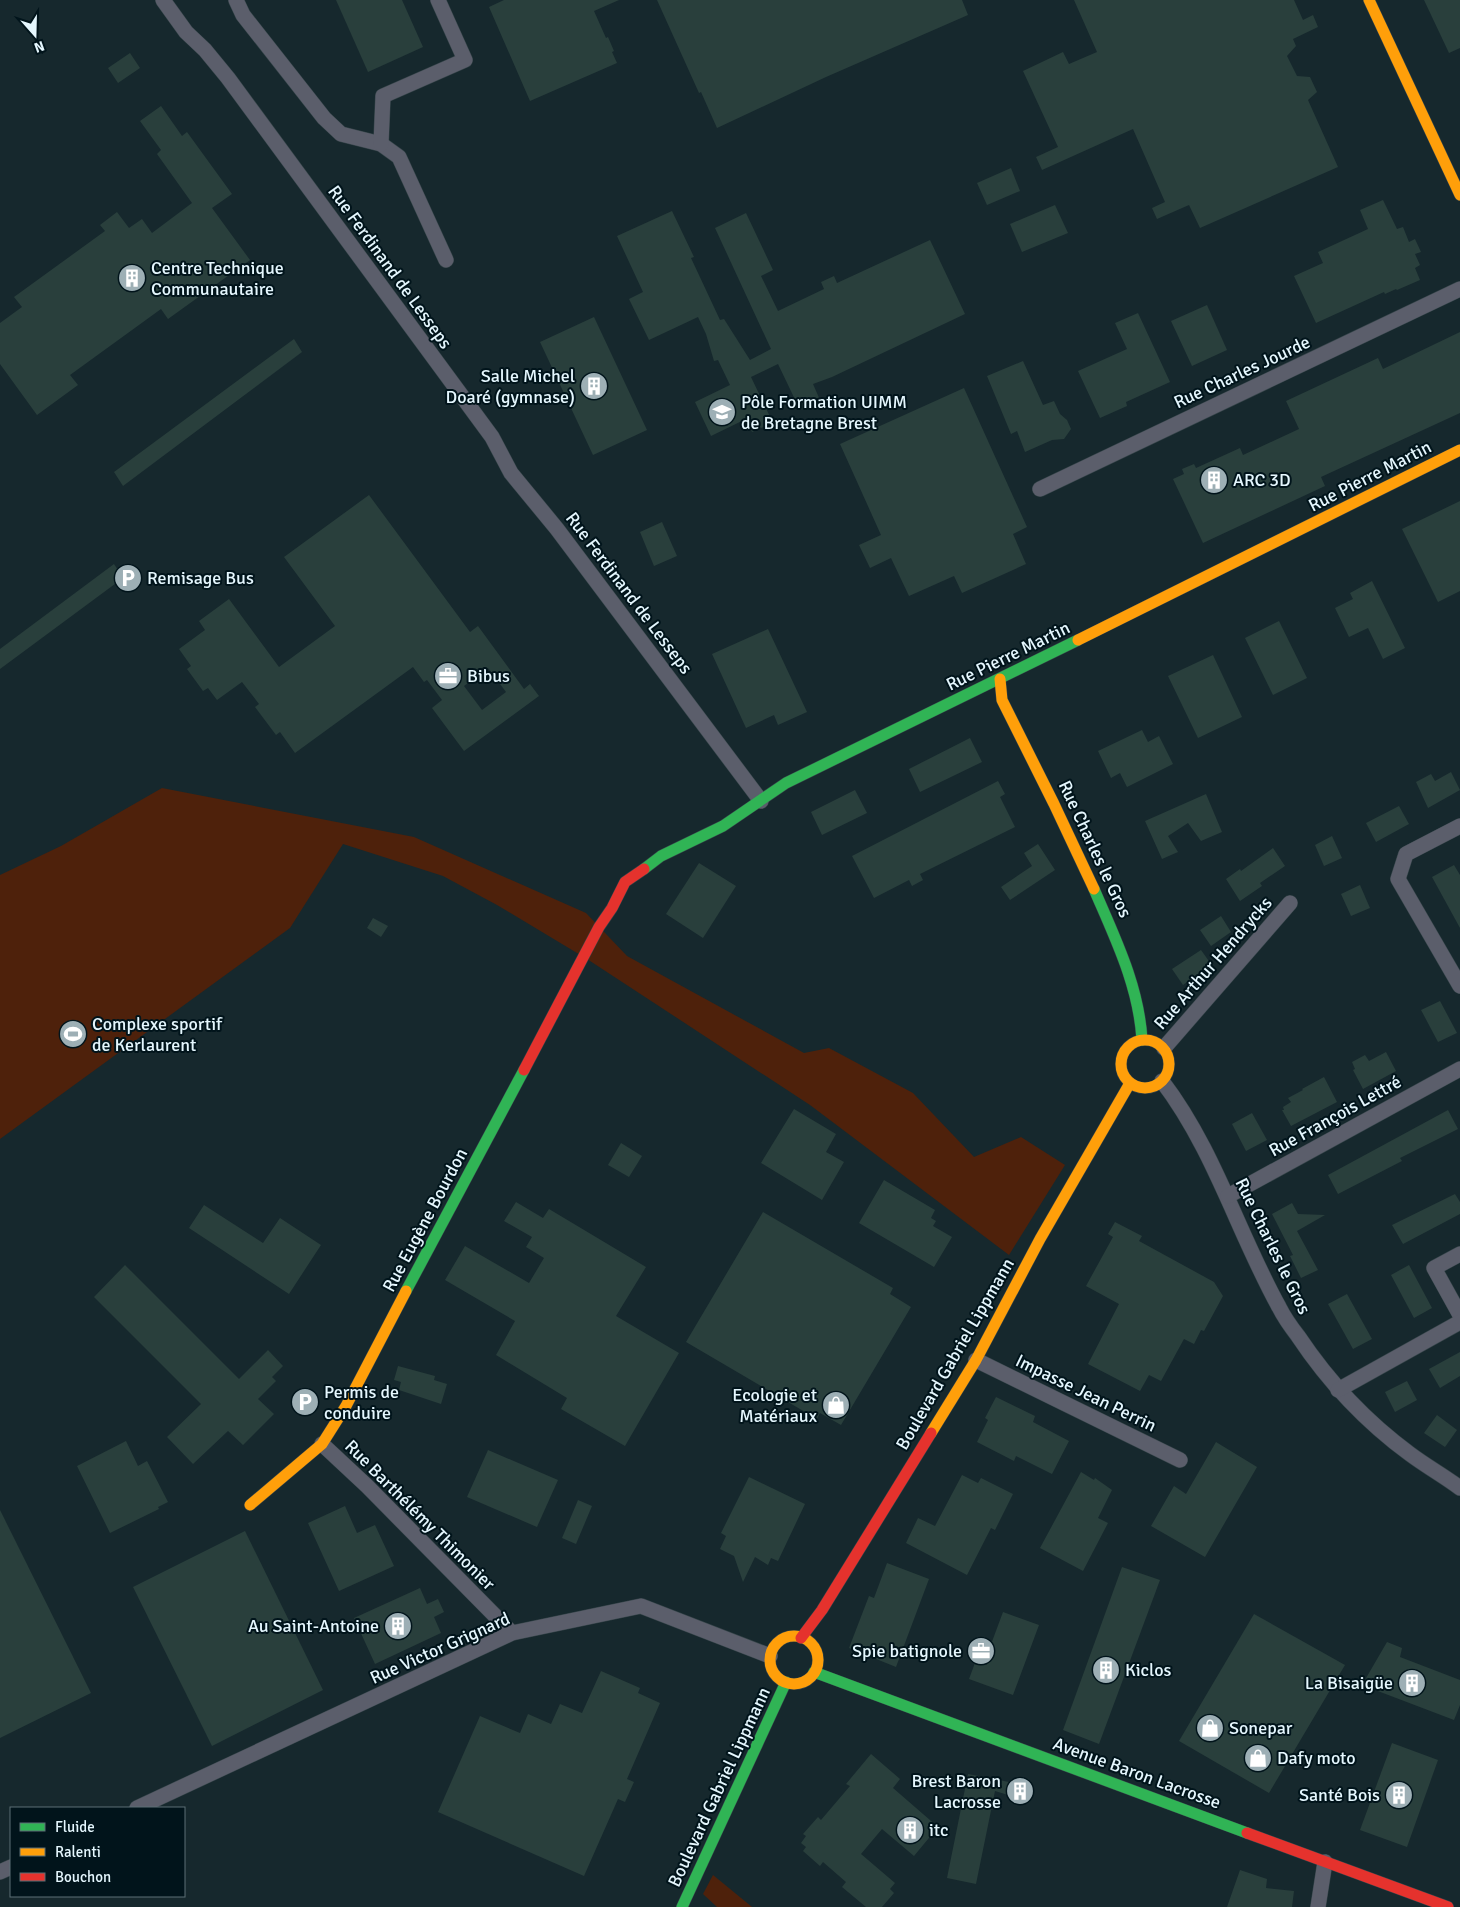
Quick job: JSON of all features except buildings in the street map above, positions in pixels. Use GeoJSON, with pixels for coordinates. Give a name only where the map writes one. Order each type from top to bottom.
{"type":"FeatureCollection","features":[{"type":"Feature","properties":{"kind":"street","name":"Rue Ferdinand de Lesseps"},"geometry":{"type":"LineString","coordinates":[[163,0],[186,32],[205,50],[228,78],[492,437],[511,473],[575,552],[761,801]]}},
{"type":"Feature","properties":{"kind":"street"},"geometry":{"type":"LineString","coordinates":[[236,0],[242,15],[324,118],[341,134],[381,144],[399,157],[446,260]]}},
{"type":"Feature","properties":{"kind":"street"},"geometry":{"type":"LineString","coordinates":[[381,144],[383,96],[465,60],[438,0]]}},
{"type":"Feature","properties":{"kind":"street"},"geometry":{"type":"LineString","coordinates":[[1369,0],[1460,195]]}},
{"type":"Feature","properties":{"kind":"street","name":"Rue Charles Jourde"},"geometry":{"type":"LineString","coordinates":[[1040,489],[1460,289]]}},
{"type":"Feature","properties":{"kind":"street","name":"Rue Pierre Martin"},"geometry":{"type":"LineString","coordinates":[[599,927],[612,908],[625,882],[660,856],[723,826],[786,783],[1000,679],[1460,450]]}},
{"type":"Feature","properties":{"kind":"street","name":"Rue Charles le Gros"},"geometry":{"type":"LineString","coordinates":[[1000,679],[1002,700],[1079,854],[1130,973],[1138,999],[1142,1023],[1142,1040]]}},
{"type":"Feature","properties":{"kind":"street"},"geometry":{"type":"LineString","coordinates":[[1460,826],[1406,854],[1398,880],[1460,986]]}},
{"type":"Feature","properties":{"kind":"street","name":"Rue Arthur Hendrycks"},"geometry":{"type":"LineString","coordinates":[[1164,1048],[1290,903]]}},
{"type":"Feature","properties":{"kind":"street","name":"Rue Eugène Bourdon"},"geometry":{"type":"LineString","coordinates":[[250,1505],[322,1444],[346,1406],[599,927]]}},
{"type":"Feature","properties":{"kind":"street"},"geometry":{"type":"LineString","coordinates":[[1142,1040],[1150,1040],[1164,1048],[1170,1062],[1169,1069],[1162,1082],[1150,1088],[1142,1088],[1130,1083],[1124,1077],[1121,1061],[1128,1047],[1142,1040]]}},
{"type":"Feature","properties":{"kind":"street","name":"Rue François Lettré"},"geometry":{"type":"LineString","coordinates":[[1228,1196],[1460,1068]]}},
{"type":"Feature","properties":{"kind":"street","name":"Rue Charles le Gros"},"geometry":{"type":"LineString","coordinates":[[1162,1082],[1174,1096],[1228,1196],[1252,1253],[1279,1309],[1312,1358],[1338,1390],[1369,1420],[1409,1453],[1460,1488]]}},
{"type":"Feature","properties":{"kind":"street","name":"Boulevard Gabriel Lippmann"},"geometry":{"type":"LineString","coordinates":[[802,1638],[822,1610],[976,1360],[1040,1239],[1130,1083]]}},
{"type":"Feature","properties":{"kind":"street"},"geometry":{"type":"LineString","coordinates":[[1460,1254],[1434,1268],[1460,1315]]}},
{"type":"Feature","properties":{"kind":"street"},"geometry":{"type":"LineString","coordinates":[[1338,1390],[1460,1322]]}},
{"type":"Feature","properties":{"kind":"street","name":"Impasse Jean Perrin"},"geometry":{"type":"LineString","coordinates":[[976,1360],[1180,1460]]}},
{"type":"Feature","properties":{"kind":"street","name":"Rue Barthélémy Thimonier"},"geometry":{"type":"LineString","coordinates":[[322,1444],[367,1486],[512,1633]]}},
{"type":"Feature","properties":{"kind":"street","name":"Rue Victor Grignard"},"geometry":{"type":"LineString","coordinates":[[139,1807],[512,1633],[641,1606],[770,1656]]}},
{"type":"Feature","properties":{"kind":"street"},"geometry":{"type":"LineString","coordinates":[[793,1636],[802,1638],[813,1646],[816,1652],[817,1666],[814,1672],[802,1682],[780,1680],[772,1669],[770,1656],[773,1648],[785,1638],[793,1636]]}},
{"type":"Feature","properties":{"kind":"street","name":"Avenue Baron Lacrosse"},"geometry":{"type":"LineString","coordinates":[[814,1672],[1448,1907]]}},
{"type":"Feature","properties":{"kind":"street","name":"Boulevard Gabriel Lippmann"},"geometry":{"type":"LineString","coordinates":[[682,1907],[786,1682]]}},
{"type":"Feature","properties":{"kind":"street"},"geometry":{"type":"LineString","coordinates":[[1318,1907],[1325,1862]]}},
{"type":"Feature","properties":{"kind":"shaded area"},"geometry":{"type":"Polygon","coordinates":[[[162,788],[414,837],[586,913],[627,956],[804,1053],[829,1048],[913,1093],[974,1157],[1021,1137],[1065,1165],[1009,1255],[810,1105],[587,959],[497,905],[443,876],[343,844],[290,928],[0,1139],[0,875],[61,846],[162,788]]]}},
{"type":"Feature","properties":{"kind":"shaded area"},"geometry":{"type":"Polygon","coordinates":[[[713,1875],[752,1907],[717,1907],[703,1894],[713,1875]]]}},
{"type":"Feature","properties":{"kind":"traffic: fast"},"geometry":{"type":"LineString","coordinates":[[644,869],[661,856],[723,826],[786,783],[1078,640]]}},
{"type":"Feature","properties":{"kind":"traffic: fast"},"geometry":{"type":"LineString","coordinates":[[1094,889],[1118,944],[1131,981],[1140,1020],[1142,1040]]}},
{"type":"Feature","properties":{"kind":"traffic: fast"},"geometry":{"type":"LineString","coordinates":[[406,1291],[524,1070]]}},
{"type":"Feature","properties":{"kind":"traffic: fast"},"geometry":{"type":"LineString","coordinates":[[814,1672],[1247,1833]]}},
{"type":"Feature","properties":{"kind":"traffic: fast"},"geometry":{"type":"LineString","coordinates":[[682,1907],[786,1682]]}},
{"type":"Feature","properties":{"kind":"traffic: slow"},"geometry":{"type":"LineString","coordinates":[[1369,0],[1460,195]]}},
{"type":"Feature","properties":{"kind":"traffic: slow"},"geometry":{"type":"LineString","coordinates":[[1078,640],[1460,450]]}},
{"type":"Feature","properties":{"kind":"traffic: slow"},"geometry":{"type":"LineString","coordinates":[[1000,679],[1002,700],[1094,889]]}},
{"type":"Feature","properties":{"kind":"traffic: slow"},"geometry":{"type":"LineString","coordinates":[[1140,1040],[1150,1040],[1162,1047],[1169,1059],[1169,1064],[1169,1069],[1162,1081],[1150,1088],[1140,1088],[1132,1084],[1125,1077],[1121,1069],[1121,1059],[1125,1051],[1132,1044],[1140,1040]]}},
{"type":"Feature","properties":{"kind":"traffic: slow"},"geometry":{"type":"LineString","coordinates":[[931,1433],[976,1360],[1040,1239],[1130,1083]]}},
{"type":"Feature","properties":{"kind":"traffic: slow"},"geometry":{"type":"LineString","coordinates":[[250,1505],[322,1444],[346,1406],[406,1291]]}},
{"type":"Feature","properties":{"kind":"traffic: slow"},"geometry":{"type":"LineString","coordinates":[[794,1636],[803,1638],[811,1643],[816,1651],[818,1660],[816,1669],[811,1677],[803,1682],[794,1684],[785,1682],[777,1677],[772,1669],[770,1660],[772,1651],[777,1643],[785,1638],[794,1636]]}},
{"type":"Feature","properties":{"kind":"traffic: jam"},"geometry":{"type":"LineString","coordinates":[[524,1070],[599,927],[612,908],[625,882],[644,869]]}},
{"type":"Feature","properties":{"kind":"traffic: jam"},"geometry":{"type":"LineString","coordinates":[[801,1638],[822,1610],[931,1433]]}},
{"type":"Feature","properties":{"kind":"traffic: jam"},"geometry":{"type":"LineString","coordinates":[[1247,1833],[1448,1907]]}},
{"type":"Feature","properties":{"kind":"place","name":"Centre Technique Communautaire"},"geometry":{"type":"Point","coordinates":[132,278]}},
{"type":"Feature","properties":{"kind":"place","name":"Salle Michel Doaré (gymnase)"},"geometry":{"type":"Point","coordinates":[594,386]}},
{"type":"Feature","properties":{"kind":"place","name":"Pôle Formation UIMM de Bretagne Brest"},"geometry":{"type":"Point","coordinates":[722,412]}},
{"type":"Feature","properties":{"kind":"place","name":"ARC 3D"},"geometry":{"type":"Point","coordinates":[1214,480]}},
{"type":"Feature","properties":{"kind":"place","name":"Remisage Bus"},"geometry":{"type":"Point","coordinates":[128,578]}},
{"type":"Feature","properties":{"kind":"place","name":"Bibus"},"geometry":{"type":"Point","coordinates":[448,676]}},
{"type":"Feature","properties":{"kind":"place","name":"Complexe sportif de Kerlaurent"},"geometry":{"type":"Point","coordinates":[73,1034]}},
{"type":"Feature","properties":{"kind":"place","name":"Permis de conduire"},"geometry":{"type":"Point","coordinates":[305,1402]}},
{"type":"Feature","properties":{"kind":"place","name":"Ecologie et Matériaux"},"geometry":{"type":"Point","coordinates":[836,1405]}},
{"type":"Feature","properties":{"kind":"place","name":"Au Saint-Antoine"},"geometry":{"type":"Point","coordinates":[398,1626]}},
{"type":"Feature","properties":{"kind":"place","name":"Spie batignole"},"geometry":{"type":"Point","coordinates":[981,1651]}},
{"type":"Feature","properties":{"kind":"place","name":"Kiclos"},"geometry":{"type":"Point","coordinates":[1106,1670]}},
{"type":"Feature","properties":{"kind":"place","name":"La Bisaigüe"},"geometry":{"type":"Point","coordinates":[1412,1683]}},
{"type":"Feature","properties":{"kind":"place","name":"Sonepar"},"geometry":{"type":"Point","coordinates":[1210,1728]}},
{"type":"Feature","properties":{"kind":"place","name":"Dafy moto"},"geometry":{"type":"Point","coordinates":[1258,1758]}},
{"type":"Feature","properties":{"kind":"place","name":"Brest Baron Lacrosse"},"geometry":{"type":"Point","coordinates":[1020,1791]}},
{"type":"Feature","properties":{"kind":"place","name":"Santé Bois"},"geometry":{"type":"Point","coordinates":[1399,1795]}},
{"type":"Feature","properties":{"kind":"place","name":"itc"},"geometry":{"type":"Point","coordinates":[910,1830]}}]}
